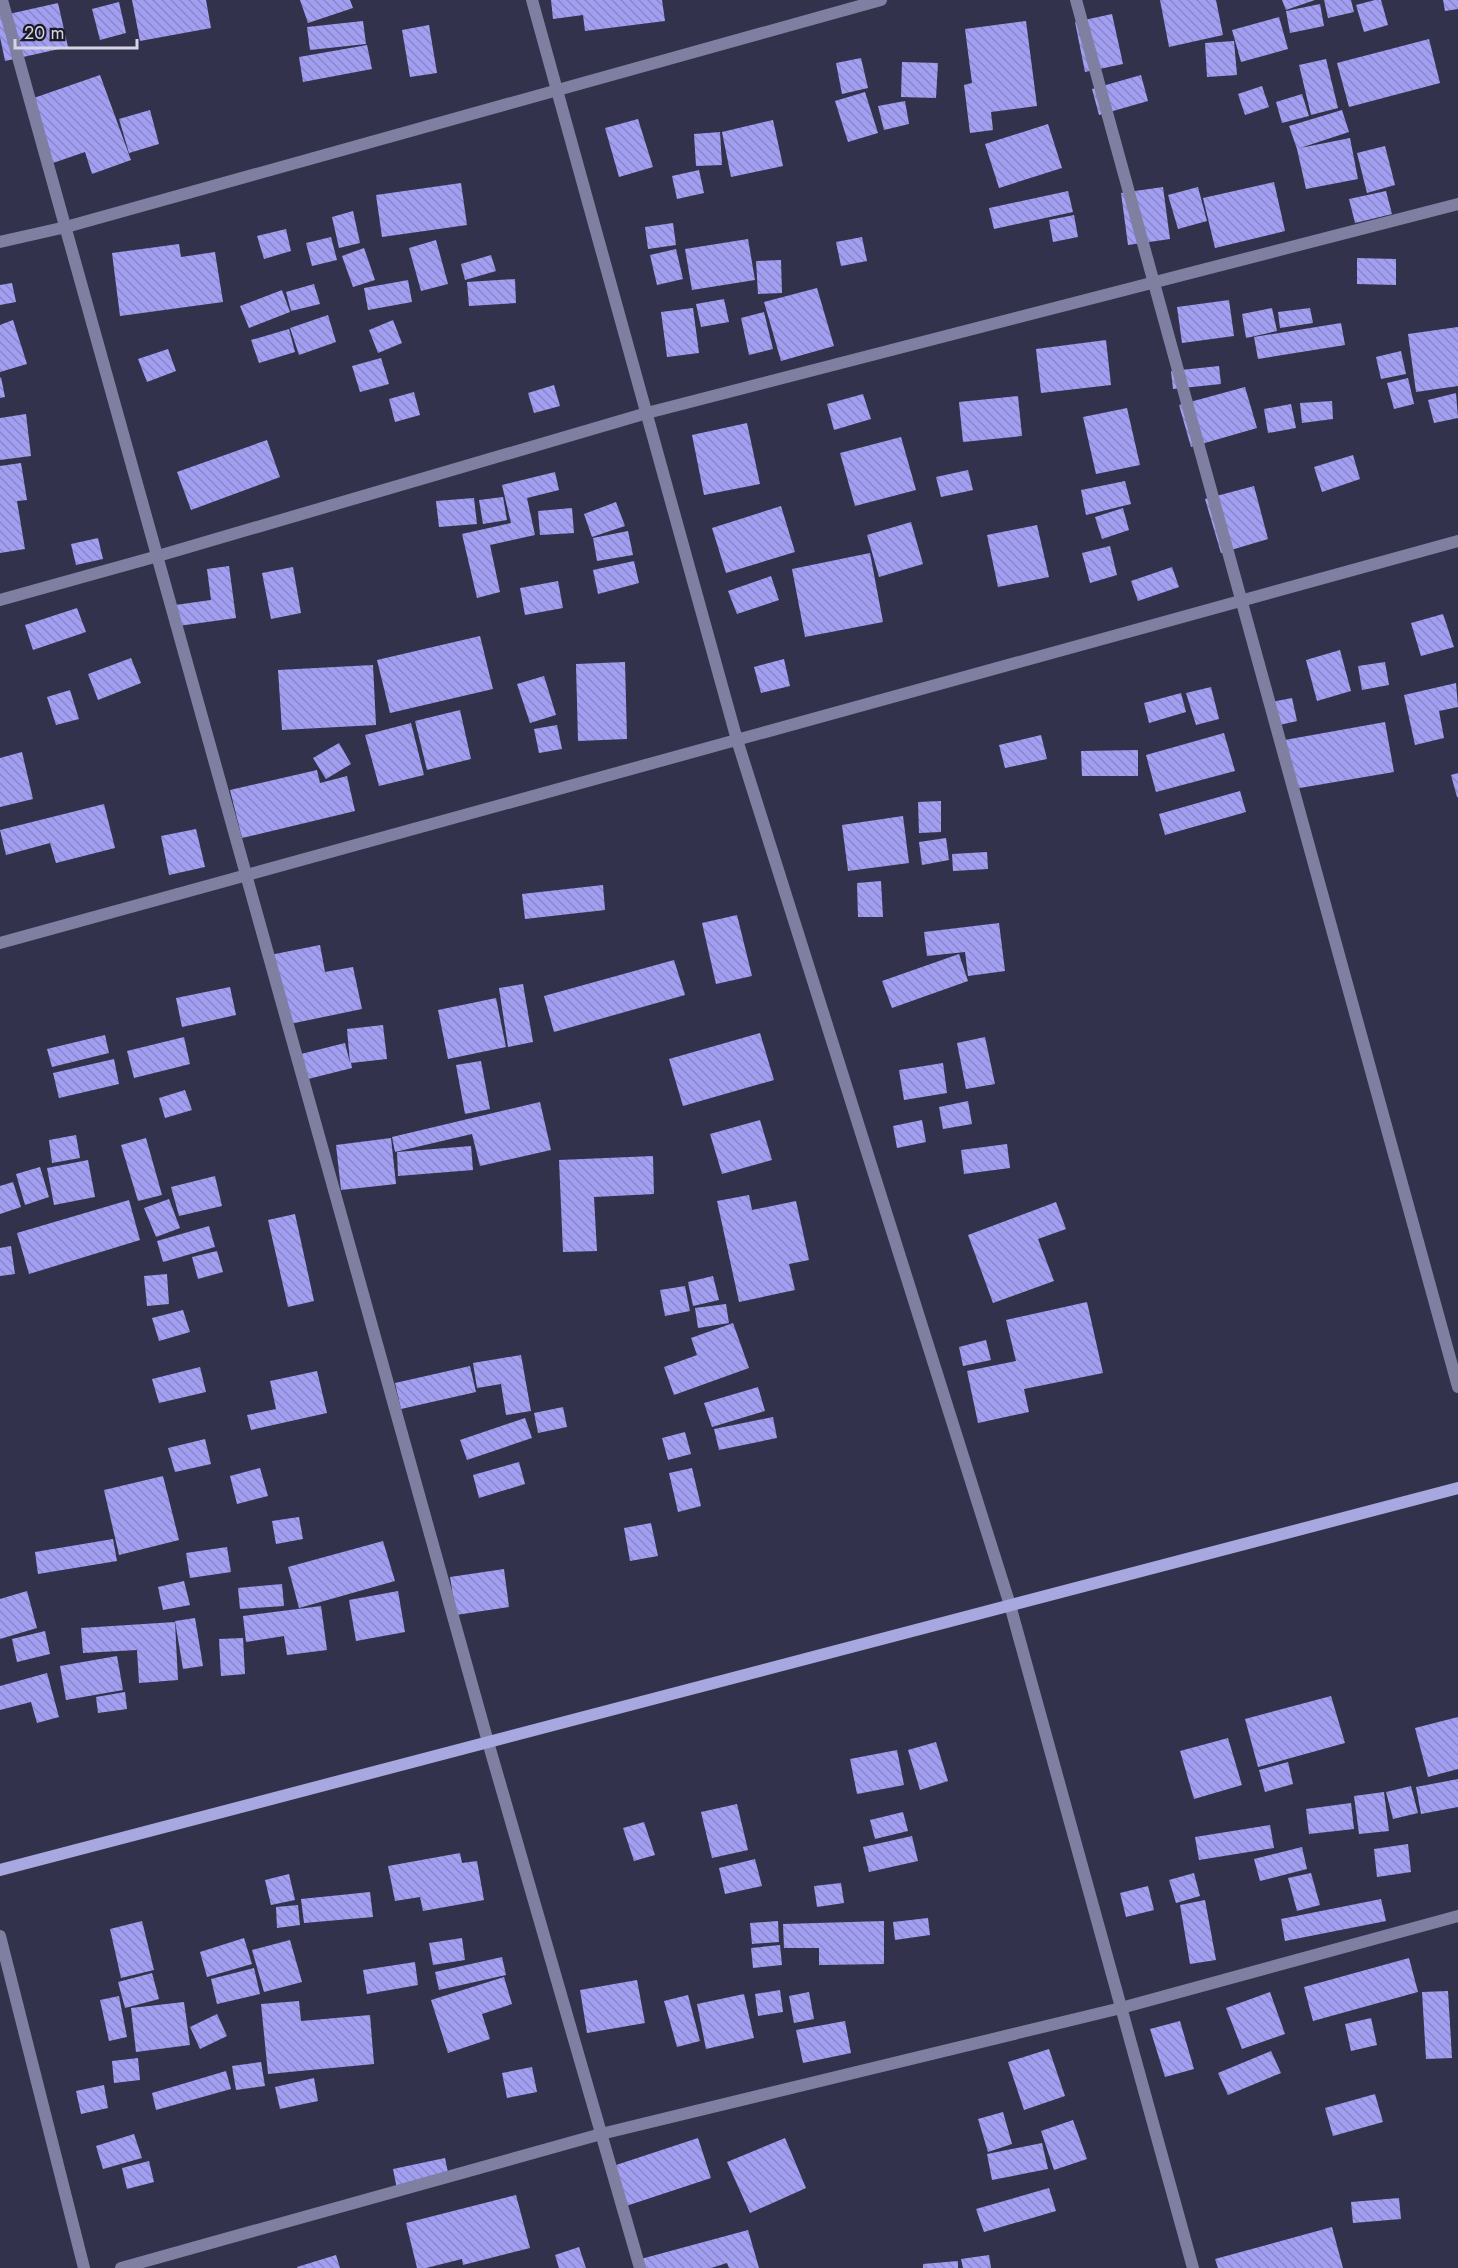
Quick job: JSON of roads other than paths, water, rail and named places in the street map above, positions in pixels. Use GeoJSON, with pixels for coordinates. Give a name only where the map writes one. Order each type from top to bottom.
{"type":"FeatureCollection","features":[{"type":"Feature","properties":{"kind":"street"},"geometry":{"type":"LineString","coordinates":[[2,0],[248,875],[488,1742],[640,2268]]}},
{"type":"Feature","properties":{"kind":"street"},"geometry":{"type":"LineString","coordinates":[[532,0],[737,740],[1010,1605],[1193,2268]]}},
{"type":"Feature","properties":{"kind":"street"},"geometry":{"type":"LineString","coordinates":[[0,242],[66,227],[881,0]]}},
{"type":"Feature","properties":{"kind":"street"},"geometry":{"type":"LineString","coordinates":[[1076,0],[1458,1387]]}},
{"type":"Feature","properties":{"kind":"street"},"geometry":{"type":"LineString","coordinates":[[0,600],[647,413],[1155,284],[1458,204]]}},
{"type":"Feature","properties":{"kind":"street"},"geometry":{"type":"LineString","coordinates":[[0,943],[1458,541]]}},
{"type":"Feature","properties":{"kind":"street"},"geometry":{"type":"LineString","coordinates":[[0,1870],[1458,1488]]}},
{"type":"Feature","properties":{"kind":"street"},"geometry":{"type":"LineString","coordinates":[[121,2268],[601,2134],[1121,2008],[1458,1916]]}},
{"type":"Feature","properties":{"kind":"street"},"geometry":{"type":"LineString","coordinates":[[0,1936],[84,2268]]}}]}
